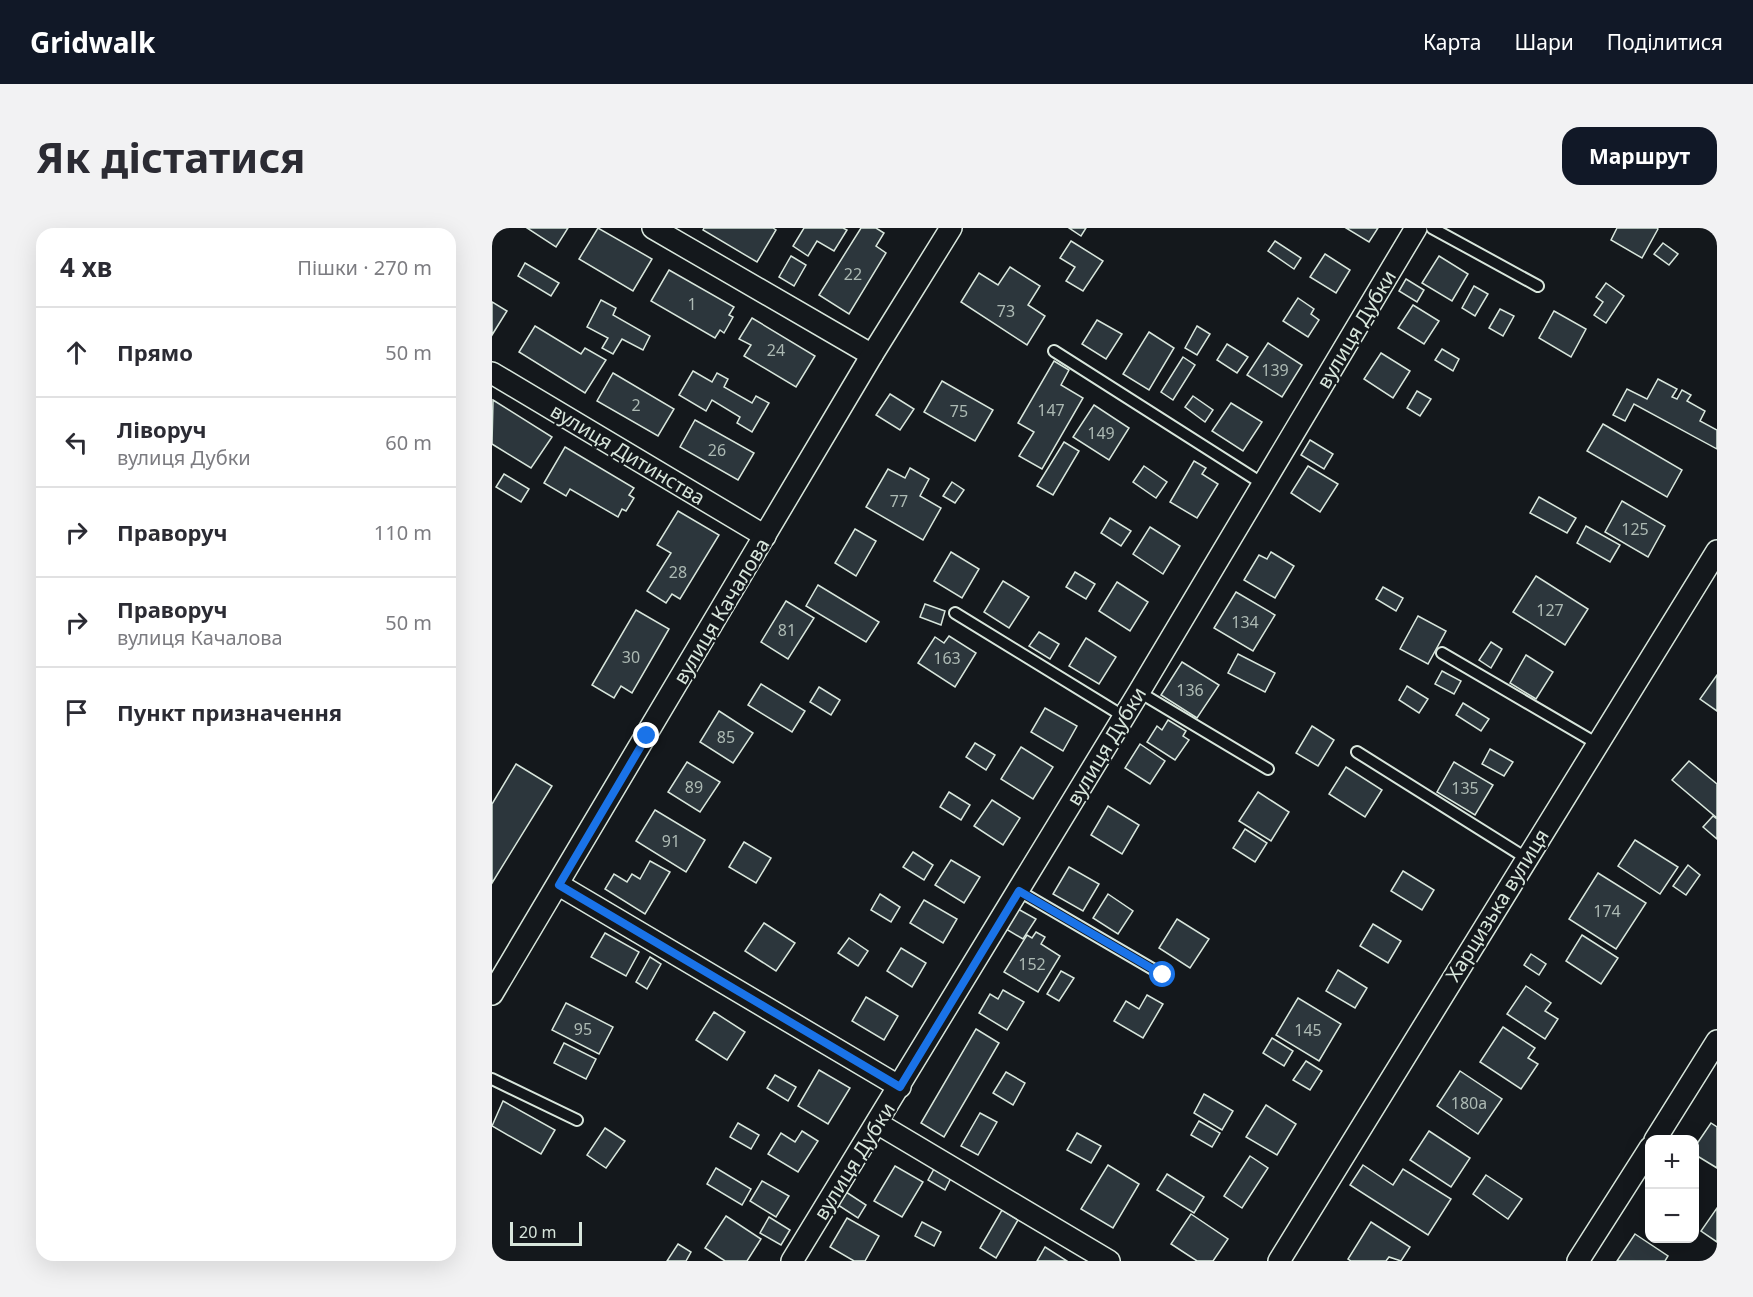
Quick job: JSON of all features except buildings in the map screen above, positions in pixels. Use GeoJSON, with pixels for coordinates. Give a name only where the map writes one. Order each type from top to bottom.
{"type":"FeatureCollection","features":[{"type":"Feature","properties":{"kind":"street"},"geometry":{"type":"LineString","coordinates":[[653,228],[872,355]]}},
{"type":"Feature","properties":{"kind":"street","name":"вулиця Качалова"},"geometry":{"type":"LineString","coordinates":[[492,994],[559,885],[872,355],[951,228]]}},
{"type":"Feature","properties":{"kind":"street","name":"вулиця Дубки"},"geometry":{"type":"LineString","coordinates":[[792,1261],[1019,891],[1416,228]]}},
{"type":"Feature","properties":{"kind":"street","name":"вулиця Дитинства"},"geometry":{"type":"LineString","coordinates":[[492,373],[765,536]]}},
{"type":"Feature","properties":{"kind":"street","name":"Харцизька вулиця"},"geometry":{"type":"LineString","coordinates":[[1279,1261],[1596,743],[1717,551]]}},
{"type":"Feature","properties":{"kind":"street"},"geometry":{"type":"LineString","coordinates":[[559,885],[900,1087]]}},
{"type":"Feature","properties":{"kind":"street"},"geometry":{"type":"LineString","coordinates":[[1658,1135],[1717,1041]]}},
{"type":"Feature","properties":{"kind":"street"},"geometry":{"type":"LineString","coordinates":[[877,1123],[1109,1261]]}},
{"type":"Feature","properties":{"kind":"street"},"geometry":{"type":"LineString","coordinates":[[1578,1261],[1645,1156]]}},
{"type":"Feature","properties":{"kind":"lane"},"geometry":{"type":"LineString","coordinates":[[1432,228],[1538,286]]}},
{"type":"Feature","properties":{"kind":"lane"},"geometry":{"type":"LineString","coordinates":[[1054,351],[1263,484]]}},
{"type":"Feature","properties":{"kind":"lane"},"geometry":{"type":"LineString","coordinates":[[955,613],[1123,716]]}},
{"type":"Feature","properties":{"kind":"lane"},"geometry":{"type":"LineString","coordinates":[[1442,653],[1596,743]]}},
{"type":"Feature","properties":{"kind":"lane"},"geometry":{"type":"LineString","coordinates":[[1139,692],[1268,769]]}},
{"type":"Feature","properties":{"kind":"lane"},"geometry":{"type":"LineString","coordinates":[[1357,752],[1526,858]]}},
{"type":"Feature","properties":{"kind":"lane"},"geometry":{"type":"LineString","coordinates":[[1019,891],[1163,975]]}},
{"type":"Feature","properties":{"kind":"lane"},"geometry":{"type":"LineString","coordinates":[[492,1079],[577,1120]]}},
{"type":"Feature","properties":{"kind":"route"},"geometry":{"type":"LineString","coordinates":[[647,736],[559,885],[900,1087],[1019,891],[1163,975]]}}]}
